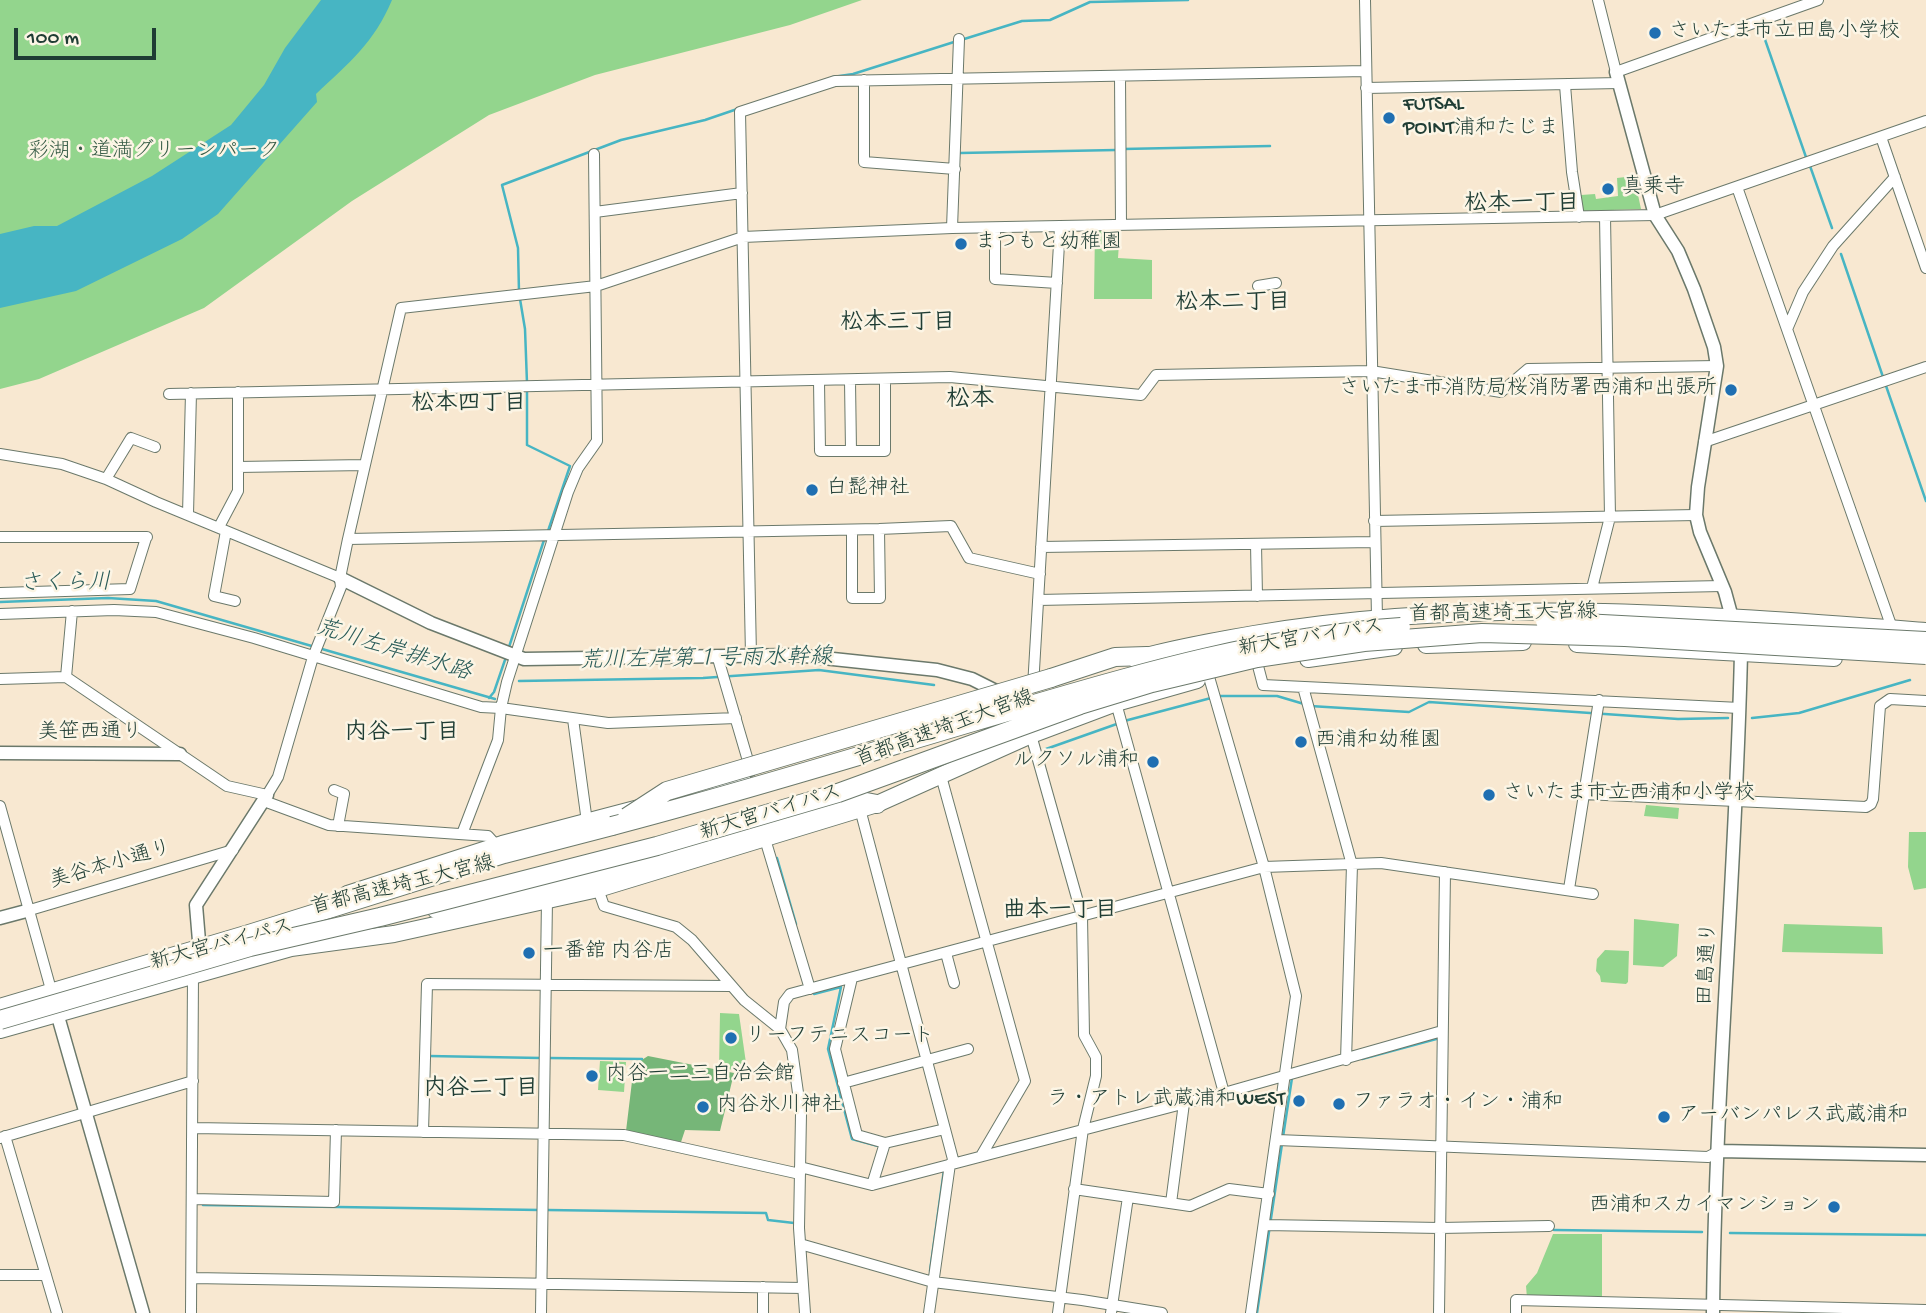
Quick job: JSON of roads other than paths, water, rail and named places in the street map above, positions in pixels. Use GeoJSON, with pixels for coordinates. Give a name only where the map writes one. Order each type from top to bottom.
{"type":"FeatureCollection","features":[{"type":"Feature","properties":{"kind":"highway","name":"新大宮バイパス"},"geometry":{"type":"LineString","coordinates":[[0,1000],[199,941],[498,846],[752,775],[1147,656],[1204,643],[1269,631],[1377,617],[1527,611],[1732,618],[1926,631]]}},
{"type":"Feature","properties":{"kind":"highway","name":"首都高速埼玉大宮線"},"geometry":{"type":"LineString","coordinates":[[0,1008],[504,854],[612,826],[1149,671],[1205,656],[1308,636],[1363,629],[1546,621],[1926,641]]}},
{"type":"Feature","properties":{"kind":"highway","name":"首都高速埼玉大宮線"},"geometry":{"type":"LineString","coordinates":[[0,1020],[250,947],[380,917],[657,846],[838,793],[1080,705],[1152,683],[1257,658],[1422,636],[1546,633],[1926,655]]}},
{"type":"Feature","properties":{"kind":"highway","name":"新大宮バイパス"},"geometry":{"type":"LineString","coordinates":[[0,1030],[291,948],[394,933],[598,889],[868,806],[1031,735],[1120,716],[1213,690],[1258,666],[1401,646],[1531,641],[1926,663]]}},
{"type":"Feature","properties":{"kind":"highway"},"geometry":{"type":"LineString","coordinates":[[612,826],[667,791],[1115,657],[1147,656]]}},
{"type":"Feature","properties":{"kind":"highway"},"geometry":{"type":"LineString","coordinates":[[380,917],[471,904],[661,857],[856,800],[868,806]]}},
{"type":"Feature","properties":{"kind":"street"},"geometry":{"type":"LineString","coordinates":[[1365,0],[1377,617]]}},
{"type":"Feature","properties":{"kind":"street"},"geometry":{"type":"LineString","coordinates":[[1374,521],[1696,515],[1704,442],[1717,366],[1714,348],[1678,251],[1655,215],[1598,0]]}},
{"type":"Feature","properties":{"kind":"street"},"geometry":{"type":"LineString","coordinates":[[1366,88],[1565,85],[1617,77],[1818,0]]}},
{"type":"Feature","properties":{"kind":"street"},"geometry":{"type":"LineString","coordinates":[[953,228],[959,39]]}},
{"type":"Feature","properties":{"kind":"street"},"geometry":{"type":"LineString","coordinates":[[751,655],[740,112],[835,81],[1366,71]]}},
{"type":"Feature","properties":{"kind":"street"},"geometry":{"type":"LineString","coordinates":[[1120,76],[1121,225]]}},
{"type":"Feature","properties":{"kind":"street"},"geometry":{"type":"LineString","coordinates":[[864,80],[864,162],[955,169]]}},
{"type":"Feature","properties":{"kind":"street"},"geometry":{"type":"LineString","coordinates":[[1565,85],[1572,172],[1579,217]]}},
{"type":"Feature","properties":{"kind":"street"},"geometry":{"type":"LineString","coordinates":[[199,941],[196,905],[278,777],[314,654],[341,587],[340,578],[348,539],[401,308],[596,286],[743,237],[953,228],[1655,215],[1926,121]]}},
{"type":"Feature","properties":{"kind":"street"},"geometry":{"type":"LineString","coordinates":[[1881,137],[1926,268]]}},
{"type":"Feature","properties":{"kind":"street"},"geometry":{"type":"LineString","coordinates":[[461,834],[498,740],[509,655],[548,536],[576,474],[597,441],[594,154]]}},
{"type":"Feature","properties":{"kind":"street"},"geometry":{"type":"LineString","coordinates":[[1787,327],[1803,292],[1833,246],[1895,177]]}},
{"type":"Feature","properties":{"kind":"street"},"geometry":{"type":"LineString","coordinates":[[1737,187],[1892,628]]}},
{"type":"Feature","properties":{"kind":"street"},"geometry":{"type":"LineString","coordinates":[[595,212],[743,193]]}},
{"type":"Feature","properties":{"kind":"street"},"geometry":{"type":"LineString","coordinates":[[1592,588],[1610,517],[1605,216]]}},
{"type":"Feature","properties":{"kind":"street"},"geometry":{"type":"LineString","coordinates":[[1033,690],[1060,226]]}},
{"type":"Feature","properties":{"kind":"street"},"geometry":{"type":"LineString","coordinates":[[995,228],[995,279],[1057,283]]}},
{"type":"Feature","properties":{"kind":"street"},"geometry":{"type":"LineString","coordinates":[[1258,286],[1276,283]]}},
{"type":"Feature","properties":{"kind":"street"},"geometry":{"type":"LineString","coordinates":[[169,394],[950,377],[1141,395],[1156,375],[1371,371],[1501,392],[1528,369],[1717,366]]}},
{"type":"Feature","properties":{"kind":"street"},"geometry":{"type":"LineString","coordinates":[[1704,442],[1926,367]]}},
{"type":"Feature","properties":{"kind":"street"},"geometry":{"type":"LineString","coordinates":[[850,380],[851,451]]}},
{"type":"Feature","properties":{"kind":"street"},"geometry":{"type":"LineString","coordinates":[[820,381],[820,451],[885,451],[885,380]]}},
{"type":"Feature","properties":{"kind":"street"},"geometry":{"type":"LineString","coordinates":[[234,601],[214,596],[222,529],[238,492],[238,392]]}},
{"type":"Feature","properties":{"kind":"street"},"geometry":{"type":"LineString","coordinates":[[188,514],[191,393]]}},
{"type":"Feature","properties":{"kind":"street"},"geometry":{"type":"LineString","coordinates":[[106,479],[131,438],[155,447]]}},
{"type":"Feature","properties":{"kind":"street"},"geometry":{"type":"LineString","coordinates":[[0,454],[62,464],[106,479],[155,506],[188,514],[340,578],[431,622],[509,655],[540,659],[795,655],[937,670],[972,679],[1008,697],[1031,735],[1082,916],[1084,1035],[1096,1056],[1096,1076],[1083,1129],[1058,1313]]}},
{"type":"Feature","properties":{"kind":"street"},"geometry":{"type":"LineString","coordinates":[[238,467],[365,466]]}},
{"type":"Feature","properties":{"kind":"street","name":"田島通り"},"geometry":{"type":"LineString","coordinates":[[1696,515],[1706,551],[1722,586],[1741,653],[1737,801],[1713,1309]]}},
{"type":"Feature","properties":{"kind":"street"},"geometry":{"type":"LineString","coordinates":[[348,539],[879,530],[951,526],[969,558],[1040,574]]}},
{"type":"Feature","properties":{"kind":"street"},"geometry":{"type":"LineString","coordinates":[[852,530],[852,598],[880,598],[879,530]]}},
{"type":"Feature","properties":{"kind":"street"},"geometry":{"type":"LineString","coordinates":[[0,537],[146,538],[130,589],[0,593]]}},
{"type":"Feature","properties":{"kind":"street"},"geometry":{"type":"LineString","coordinates":[[1041,547],[1374,542]]}},
{"type":"Feature","properties":{"kind":"street"},"geometry":{"type":"LineString","coordinates":[[1256,544],[1257,596]]}},
{"type":"Feature","properties":{"kind":"street"},"geometry":{"type":"LineString","coordinates":[[1038,600],[1722,586]]}},
{"type":"Feature","properties":{"kind":"street"},"geometry":{"type":"LineString","coordinates":[[0,614],[114,610],[156,612],[314,654],[481,708],[502,706],[608,723],[736,718]]}},
{"type":"Feature","properties":{"kind":"street"},"geometry":{"type":"LineString","coordinates":[[66,677],[72,611]]}},
{"type":"Feature","properties":{"kind":"street"},"geometry":{"type":"LineString","coordinates":[[717,655],[752,775]]}},
{"type":"Feature","properties":{"kind":"street"},"geometry":{"type":"LineString","coordinates":[[1258,666],[1263,685],[1740,708]]}},
{"type":"Feature","properties":{"kind":"street"},"geometry":{"type":"LineString","coordinates":[[0,679],[66,677],[227,786],[266,798],[329,825],[488,836],[498,846]]}},
{"type":"Feature","properties":{"kind":"street"},"geometry":{"type":"LineString","coordinates":[[960,712],[976,697],[977,690],[972,679]]}},
{"type":"Feature","properties":{"kind":"street"},"geometry":{"type":"LineString","coordinates":[[1303,687],[1352,865],[1346,1060]]}},
{"type":"Feature","properties":{"kind":"street"},"geometry":{"type":"LineString","coordinates":[[1213,690],[1264,867],[1296,996],[1251,1313]]}},
{"type":"Feature","properties":{"kind":"street"},"geometry":{"type":"LineString","coordinates":[[1584,794],[1869,806],[1873,799],[1880,706],[1890,699],[1926,701]]}},
{"type":"Feature","properties":{"kind":"street"},"geometry":{"type":"LineString","coordinates":[[1569,889],[1599,700]]}},
{"type":"Feature","properties":{"kind":"street"},"geometry":{"type":"LineString","coordinates":[[1120,716],[1224,1093]]}},
{"type":"Feature","properties":{"kind":"street"},"geometry":{"type":"LineString","coordinates":[[573,719],[587,822]]}},
{"type":"Feature","properties":{"kind":"street","name":"美笹西通り"},"geometry":{"type":"LineString","coordinates":[[0,753],[180,754]]}},
{"type":"Feature","properties":{"kind":"street"},"geometry":{"type":"LineString","coordinates":[[941,776],[1025,1081],[981,1156]]}},
{"type":"Feature","properties":{"kind":"street"},"geometry":{"type":"LineString","coordinates":[[334,790],[344,794],[338,826]]}},
{"type":"Feature","properties":{"kind":"street"},"geometry":{"type":"LineString","coordinates":[[0,806],[50,986]]}},
{"type":"Feature","properties":{"kind":"street"},"geometry":{"type":"LineString","coordinates":[[868,806],[901,964],[952,1163],[929,1313]]}},
{"type":"Feature","properties":{"kind":"street"},"geometry":{"type":"LineString","coordinates":[[765,839],[810,989]]}},
{"type":"Feature","properties":{"kind":"street","name":"美谷本小通り"},"geometry":{"type":"LineString","coordinates":[[0,918],[233,850]]}},
{"type":"Feature","properties":{"kind":"street"},"geometry":{"type":"LineString","coordinates":[[780,1029],[784,1002],[790,994],[1264,867],[1381,863],[1593,894]]}},
{"type":"Feature","properties":{"kind":"street"},"geometry":{"type":"LineString","coordinates":[[1439,1313],[1445,872]]}},
{"type":"Feature","properties":{"kind":"street"},"geometry":{"type":"LineString","coordinates":[[598,889],[604,906],[676,928],[692,940],[744,1000],[780,1029],[792,1050],[801,1114],[800,1244],[804,1313]]}},
{"type":"Feature","properties":{"kind":"street"},"geometry":{"type":"LineString","coordinates":[[541,1313],[547,900]]}},
{"type":"Feature","properties":{"kind":"street"},"geometry":{"type":"LineString","coordinates":[[946,953],[954,983]]}},
{"type":"Feature","properties":{"kind":"street"},"geometry":{"type":"LineString","coordinates":[[191,1313],[193,974]]}},
{"type":"Feature","properties":{"kind":"street"},"geometry":{"type":"LineString","coordinates":[[852,978],[835,1049],[857,1135],[885,1143],[945,1129]]}},
{"type":"Feature","properties":{"kind":"street"},"geometry":{"type":"LineString","coordinates":[[423,1132],[427,984],[731,986]]}},
{"type":"Feature","properties":{"kind":"street"},"geometry":{"type":"LineString","coordinates":[[57,1013],[143,1313]]}},
{"type":"Feature","properties":{"kind":"street"},"geometry":{"type":"LineString","coordinates":[[193,1128],[624,1135],[872,1185],[1224,1093],[1442,1031]]}},
{"type":"Feature","properties":{"kind":"street"},"geometry":{"type":"LineString","coordinates":[[844,1083],[968,1049]]}},
{"type":"Feature","properties":{"kind":"street"},"geometry":{"type":"LineString","coordinates":[[57,1313],[2,1137],[193,1082]]}},
{"type":"Feature","properties":{"kind":"street"},"geometry":{"type":"LineString","coordinates":[[1171,1203],[1184,1103]]}},
{"type":"Feature","properties":{"kind":"street"},"geometry":{"type":"LineString","coordinates":[[192,1199],[334,1202],[336,1130]]}},
{"type":"Feature","properties":{"kind":"street"},"geometry":{"type":"LineString","coordinates":[[1277,1140],[1708,1157],[1719,1151],[1926,1155]]}},
{"type":"Feature","properties":{"kind":"street"},"geometry":{"type":"LineString","coordinates":[[872,1185],[885,1143]]}},
{"type":"Feature","properties":{"kind":"street"},"geometry":{"type":"LineString","coordinates":[[1074,1189],[1190,1206],[1229,1189],[1269,1194]]}},
{"type":"Feature","properties":{"kind":"street"},"geometry":{"type":"LineString","coordinates":[[1112,1309],[1128,1197]]}},
{"type":"Feature","properties":{"kind":"street"},"geometry":{"type":"LineString","coordinates":[[1265,1224],[1440,1228],[1549,1226]]}},
{"type":"Feature","properties":{"kind":"street"},"geometry":{"type":"LineString","coordinates":[[800,1244],[933,1282],[1060,1298],[1112,1309],[1161,1313]]}},
{"type":"Feature","properties":{"kind":"street"},"geometry":{"type":"LineString","coordinates":[[0,1275],[46,1275]]}},
{"type":"Feature","properties":{"kind":"street"},"geometry":{"type":"LineString","coordinates":[[192,1278],[803,1288]]}},
{"type":"Feature","properties":{"kind":"street"},"geometry":{"type":"LineString","coordinates":[[762,1313],[763,1287]]}},
{"type":"Feature","properties":{"kind":"street"},"geometry":{"type":"LineString","coordinates":[[1516,1313],[1516,1300],[1713,1309],[1926,1310]]}},
{"type":"Feature","properties":{"kind":"water"},"geometry":{"type":"Polygon","coordinates":[[[321,0],[392,0],[369,40],[316,94],[317,102],[218,214],[182,239],[76,291],[0,308],[0,234],[34,226],[57,226],[152,176],[231,125],[264,85],[285,48],[321,0]]]}},
{"type":"Feature","properties":{"kind":"waterway"},"geometry":{"type":"LineString","coordinates":[[961,40],[1022,21],[1050,20],[1090,2],[1188,0]]}},
{"type":"Feature","properties":{"kind":"waterway"},"geometry":{"type":"LineString","coordinates":[[1762,31],[1807,160]]}},
{"type":"Feature","properties":{"kind":"waterway"},"geometry":{"type":"LineString","coordinates":[[833,77],[853,74],[954,42]]}},
{"type":"Feature","properties":{"kind":"waterway"},"geometry":{"type":"LineString","coordinates":[[519,292],[518,248],[502,185],[621,140],[705,120],[790,91]]}},
{"type":"Feature","properties":{"kind":"waterway"},"geometry":{"type":"LineString","coordinates":[[1123,149],[1270,146]]}},
{"type":"Feature","properties":{"kind":"waterway"},"geometry":{"type":"LineString","coordinates":[[960,153],[1116,150]]}},
{"type":"Feature","properties":{"kind":"waterway"},"geometry":{"type":"LineString","coordinates":[[1810,166],[1832,228]]}},
{"type":"Feature","properties":{"kind":"waterway"},"geometry":{"type":"LineString","coordinates":[[1841,254],[1883,377]]}},
{"type":"Feature","properties":{"kind":"waterway"},"geometry":{"type":"LineString","coordinates":[[520,299],[525,329],[527,383]]}},
{"type":"Feature","properties":{"kind":"waterway"},"geometry":{"type":"LineString","coordinates":[[1885,383],[1926,501]]}},
{"type":"Feature","properties":{"kind":"waterway"},"geometry":{"type":"LineString","coordinates":[[527,389],[527,445],[570,466],[548,531]]}},
{"type":"Feature","properties":{"kind":"waterway","name":"荒川左岸排水路"},"geometry":{"type":"LineString","coordinates":[[509,647],[545,537]]}},
{"type":"Feature","properties":{"kind":"waterway","name":"荒川左岸排水路"},"geometry":{"type":"LineString","coordinates":[[0,602],[108,598],[156,601],[495,699]]}},
{"type":"Feature","properties":{"kind":"waterway","name":"荒川左岸排水路"},"geometry":{"type":"LineString","coordinates":[[489,698],[494,692],[506,657]]}},
{"type":"Feature","properties":{"kind":"waterway","name":"荒川左岸第１号雨水幹線"},"geometry":{"type":"LineString","coordinates":[[519,681],[703,678],[819,670],[934,685]]}},
{"type":"Feature","properties":{"kind":"waterway"},"geometry":{"type":"LineString","coordinates":[[1752,718],[1799,713],[1910,680]]}},
{"type":"Feature","properties":{"kind":"waterway"},"geometry":{"type":"LineString","coordinates":[[1217,696],[1277,696],[1304,704]]}},
{"type":"Feature","properties":{"kind":"waterway"},"geometry":{"type":"LineString","coordinates":[[1046,749],[1128,720],[1211,698]]}},
{"type":"Feature","properties":{"kind":"waterway"},"geometry":{"type":"LineString","coordinates":[[1310,706],[1409,712],[1429,702],[1678,719],[1728,718]]}},
{"type":"Feature","properties":{"kind":"waterway"},"geometry":{"type":"LineString","coordinates":[[777,858],[796,924]]}},
{"type":"Feature","properties":{"kind":"waterway"},"geometry":{"type":"LineString","coordinates":[[813,992],[814,994],[841,987],[828,1049],[852,1139],[878,1146]]}},
{"type":"Feature","properties":{"kind":"waterway"},"geometry":{"type":"LineString","coordinates":[[1362,1059],[1440,1038]]}},
{"type":"Feature","properties":{"kind":"waterway"},"geometry":{"type":"LineString","coordinates":[[429,1056],[541,1058]]}},
{"type":"Feature","properties":{"kind":"waterway"},"geometry":{"type":"LineString","coordinates":[[548,1058],[642,1059]]}},
{"type":"Feature","properties":{"kind":"waterway"},"geometry":{"type":"LineString","coordinates":[[1283,1137],[1292,1078]]}},
{"type":"Feature","properties":{"kind":"waterway"},"geometry":{"type":"LineString","coordinates":[[1257,1313],[1282,1144]]}},
{"type":"Feature","properties":{"kind":"waterway"},"geometry":{"type":"LineString","coordinates":[[930,1271],[944,1170]]}},
{"type":"Feature","properties":{"kind":"waterway"},"geometry":{"type":"LineString","coordinates":[[203,1205],[540,1210]]}},
{"type":"Feature","properties":{"kind":"waterway"},"geometry":{"type":"LineString","coordinates":[[547,1210],[766,1213],[768,1220],[794,1223]]}},
{"type":"Feature","properties":{"kind":"waterway"},"geometry":{"type":"LineString","coordinates":[[1554,1230],[1702,1232]]}},
{"type":"Feature","properties":{"kind":"waterway"},"geometry":{"type":"LineString","coordinates":[[1730,1233],[1926,1235]]}},
{"type":"Feature","properties":{"kind":"place","name":"さいたま市立田島小学校"},"geometry":{"type":"Point","coordinates":[1655,33]}},
{"type":"Feature","properties":{"kind":"place","name":"FUTSAL POINT浦和たじま"},"geometry":{"type":"Point","coordinates":[1389,118]}},
{"type":"Feature","properties":{"kind":"place","name":"真乗寺"},"geometry":{"type":"Point","coordinates":[1608,189]}},
{"type":"Feature","properties":{"kind":"place","name":"まつもと幼稚園"},"geometry":{"type":"Point","coordinates":[961,244]}},
{"type":"Feature","properties":{"kind":"place","name":"さいたま市消防局桜消防署西浦和出張所"},"geometry":{"type":"Point","coordinates":[1731,390]}},
{"type":"Feature","properties":{"kind":"place","name":"白髭神社"},"geometry":{"type":"Point","coordinates":[812,490]}},
{"type":"Feature","properties":{"kind":"place","name":"西浦和幼稚園"},"geometry":{"type":"Point","coordinates":[1301,742]}},
{"type":"Feature","properties":{"kind":"place","name":"ルクソル浦和"},"geometry":{"type":"Point","coordinates":[1153,762]}},
{"type":"Feature","properties":{"kind":"place","name":"さいたま市立西浦和小学校"},"geometry":{"type":"Point","coordinates":[1489,795]}},
{"type":"Feature","properties":{"kind":"place","name":"一番舘 内谷店"},"geometry":{"type":"Point","coordinates":[529,953]}},
{"type":"Feature","properties":{"kind":"place","name":"リーフテニスコート"},"geometry":{"type":"Point","coordinates":[731,1038]}},
{"type":"Feature","properties":{"kind":"place","name":"内谷一二三自治会館"},"geometry":{"type":"Point","coordinates":[592,1076]}},
{"type":"Feature","properties":{"kind":"place","name":"ラ・アトレ武蔵浦和WEST"},"geometry":{"type":"Point","coordinates":[1299,1101]}},
{"type":"Feature","properties":{"kind":"place","name":"ファラオ・イン・浦和"},"geometry":{"type":"Point","coordinates":[1339,1104]}},
{"type":"Feature","properties":{"kind":"place","name":"内谷氷川神社"},"geometry":{"type":"Point","coordinates":[703,1107]}},
{"type":"Feature","properties":{"kind":"place","name":"アーバンパレス武蔵浦和"},"geometry":{"type":"Point","coordinates":[1664,1117]}},
{"type":"Feature","properties":{"kind":"place","name":"西浦和スカイマンション"},"geometry":{"type":"Point","coordinates":[1834,1207]}},
{"type":"Feature","properties":{"kind":"district","name":"松本一丁目"},"geometry":{"type":"Point","coordinates":[1522,205]}},
{"type":"Feature","properties":{"kind":"district","name":"松本二丁目"},"geometry":{"type":"Point","coordinates":[1233,304]}},
{"type":"Feature","properties":{"kind":"district","name":"松本三丁目"},"geometry":{"type":"Point","coordinates":[898,324]}},
{"type":"Feature","properties":{"kind":"district","name":"松本"},"geometry":{"type":"Point","coordinates":[970,401]}},
{"type":"Feature","properties":{"kind":"district","name":"松本四丁目"},"geometry":{"type":"Point","coordinates":[469,405]}},
{"type":"Feature","properties":{"kind":"district","name":"内谷一丁目"},"geometry":{"type":"Point","coordinates":[402,734]}},
{"type":"Feature","properties":{"kind":"district","name":"曲本一丁目"},"geometry":{"type":"Point","coordinates":[1060,912]}},
{"type":"Feature","properties":{"kind":"district","name":"内谷二丁目"},"geometry":{"type":"Point","coordinates":[481,1090]}},
{"type":"Feature","properties":{"kind":"park label","name":"彩湖・道満グリーンパーク"},"geometry":{"type":"Point","coordinates":[154,153]}},
{"type":"Feature","properties":{"kind":"water label","name":"さくら川"},"geometry":{"type":"Point","coordinates":[65,585]}}]}
